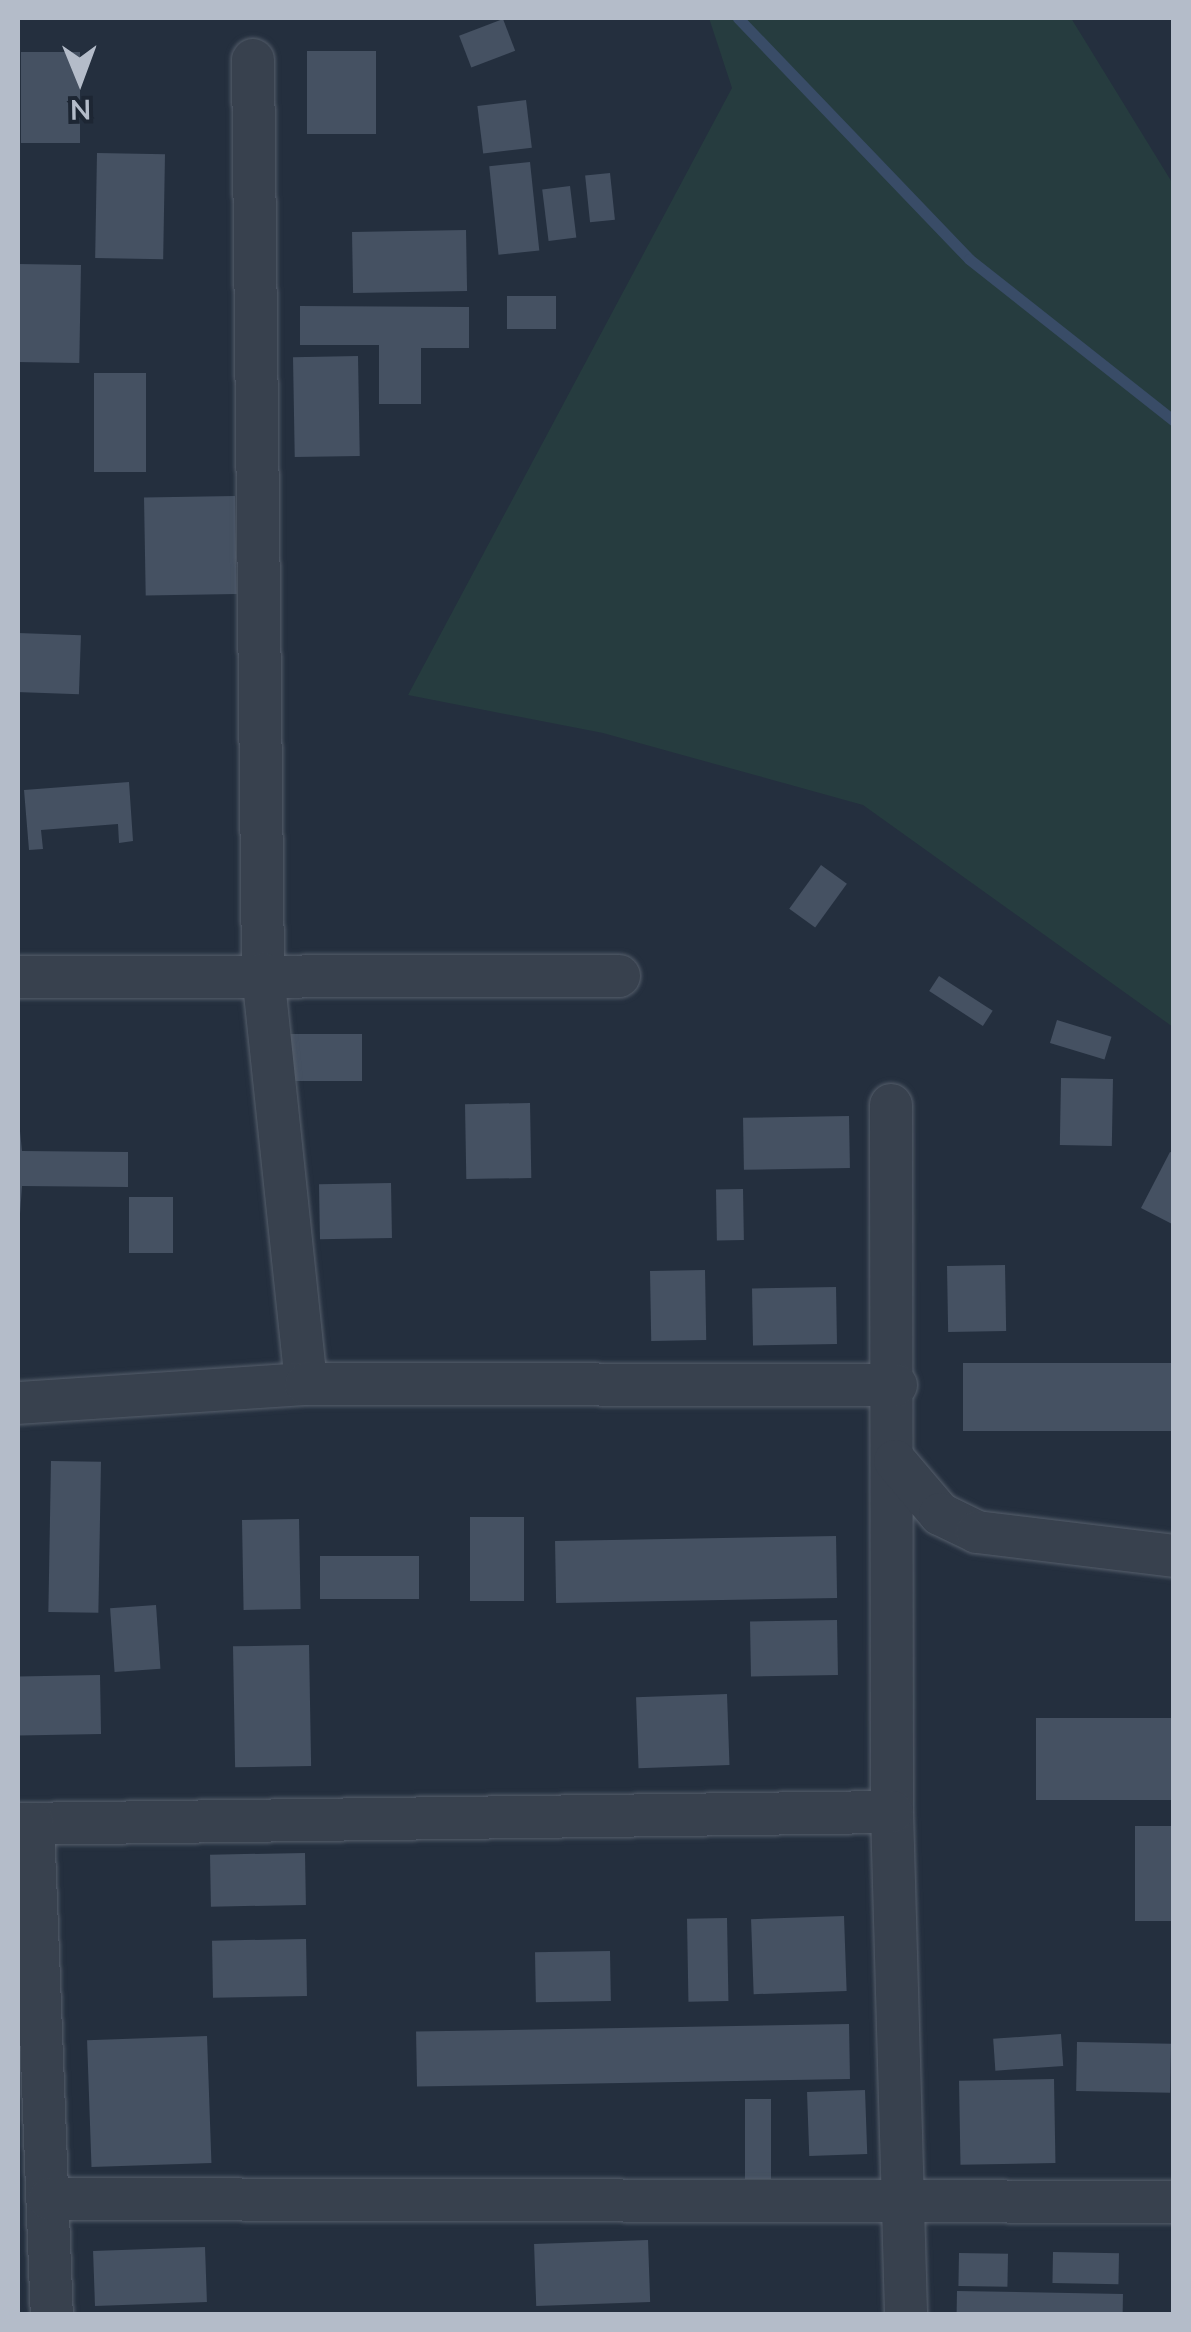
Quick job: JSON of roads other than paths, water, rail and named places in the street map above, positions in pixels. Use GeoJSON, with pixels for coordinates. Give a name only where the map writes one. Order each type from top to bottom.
{"type":"FeatureCollection","features":[{"type":"Feature","properties":{"kind":"street"},"geometry":{"type":"LineString","coordinates":[[253,60],[263,974],[306,1384]]}},
{"type":"Feature","properties":{"kind":"street"},"geometry":{"type":"LineString","coordinates":[[18,977],[619,976]]}},
{"type":"Feature","properties":{"kind":"street"},"geometry":{"type":"LineString","coordinates":[[891,1105],[896,1385],[892,1812],[907,2202],[906,2314]]}},
{"type":"Feature","properties":{"kind":"street"},"geometry":{"type":"LineString","coordinates":[[18,1403],[306,1384],[896,1385]]}},
{"type":"Feature","properties":{"kind":"street"},"geometry":{"type":"LineString","coordinates":[[895,1461],[940,1514],[977,1532],[1174,1556]]}},
{"type":"Feature","properties":{"kind":"street"},"geometry":{"type":"LineString","coordinates":[[52,2314],[49,2198],[25,1824],[892,1812]]}},
{"type":"Feature","properties":{"kind":"street"},"geometry":{"type":"LineString","coordinates":[[49,2198],[1174,2202]]}},
{"type":"Feature","properties":{"kind":"waterway"},"geometry":{"type":"LineString","coordinates":[[738,18],[969,259],[1174,421]]}}]}
